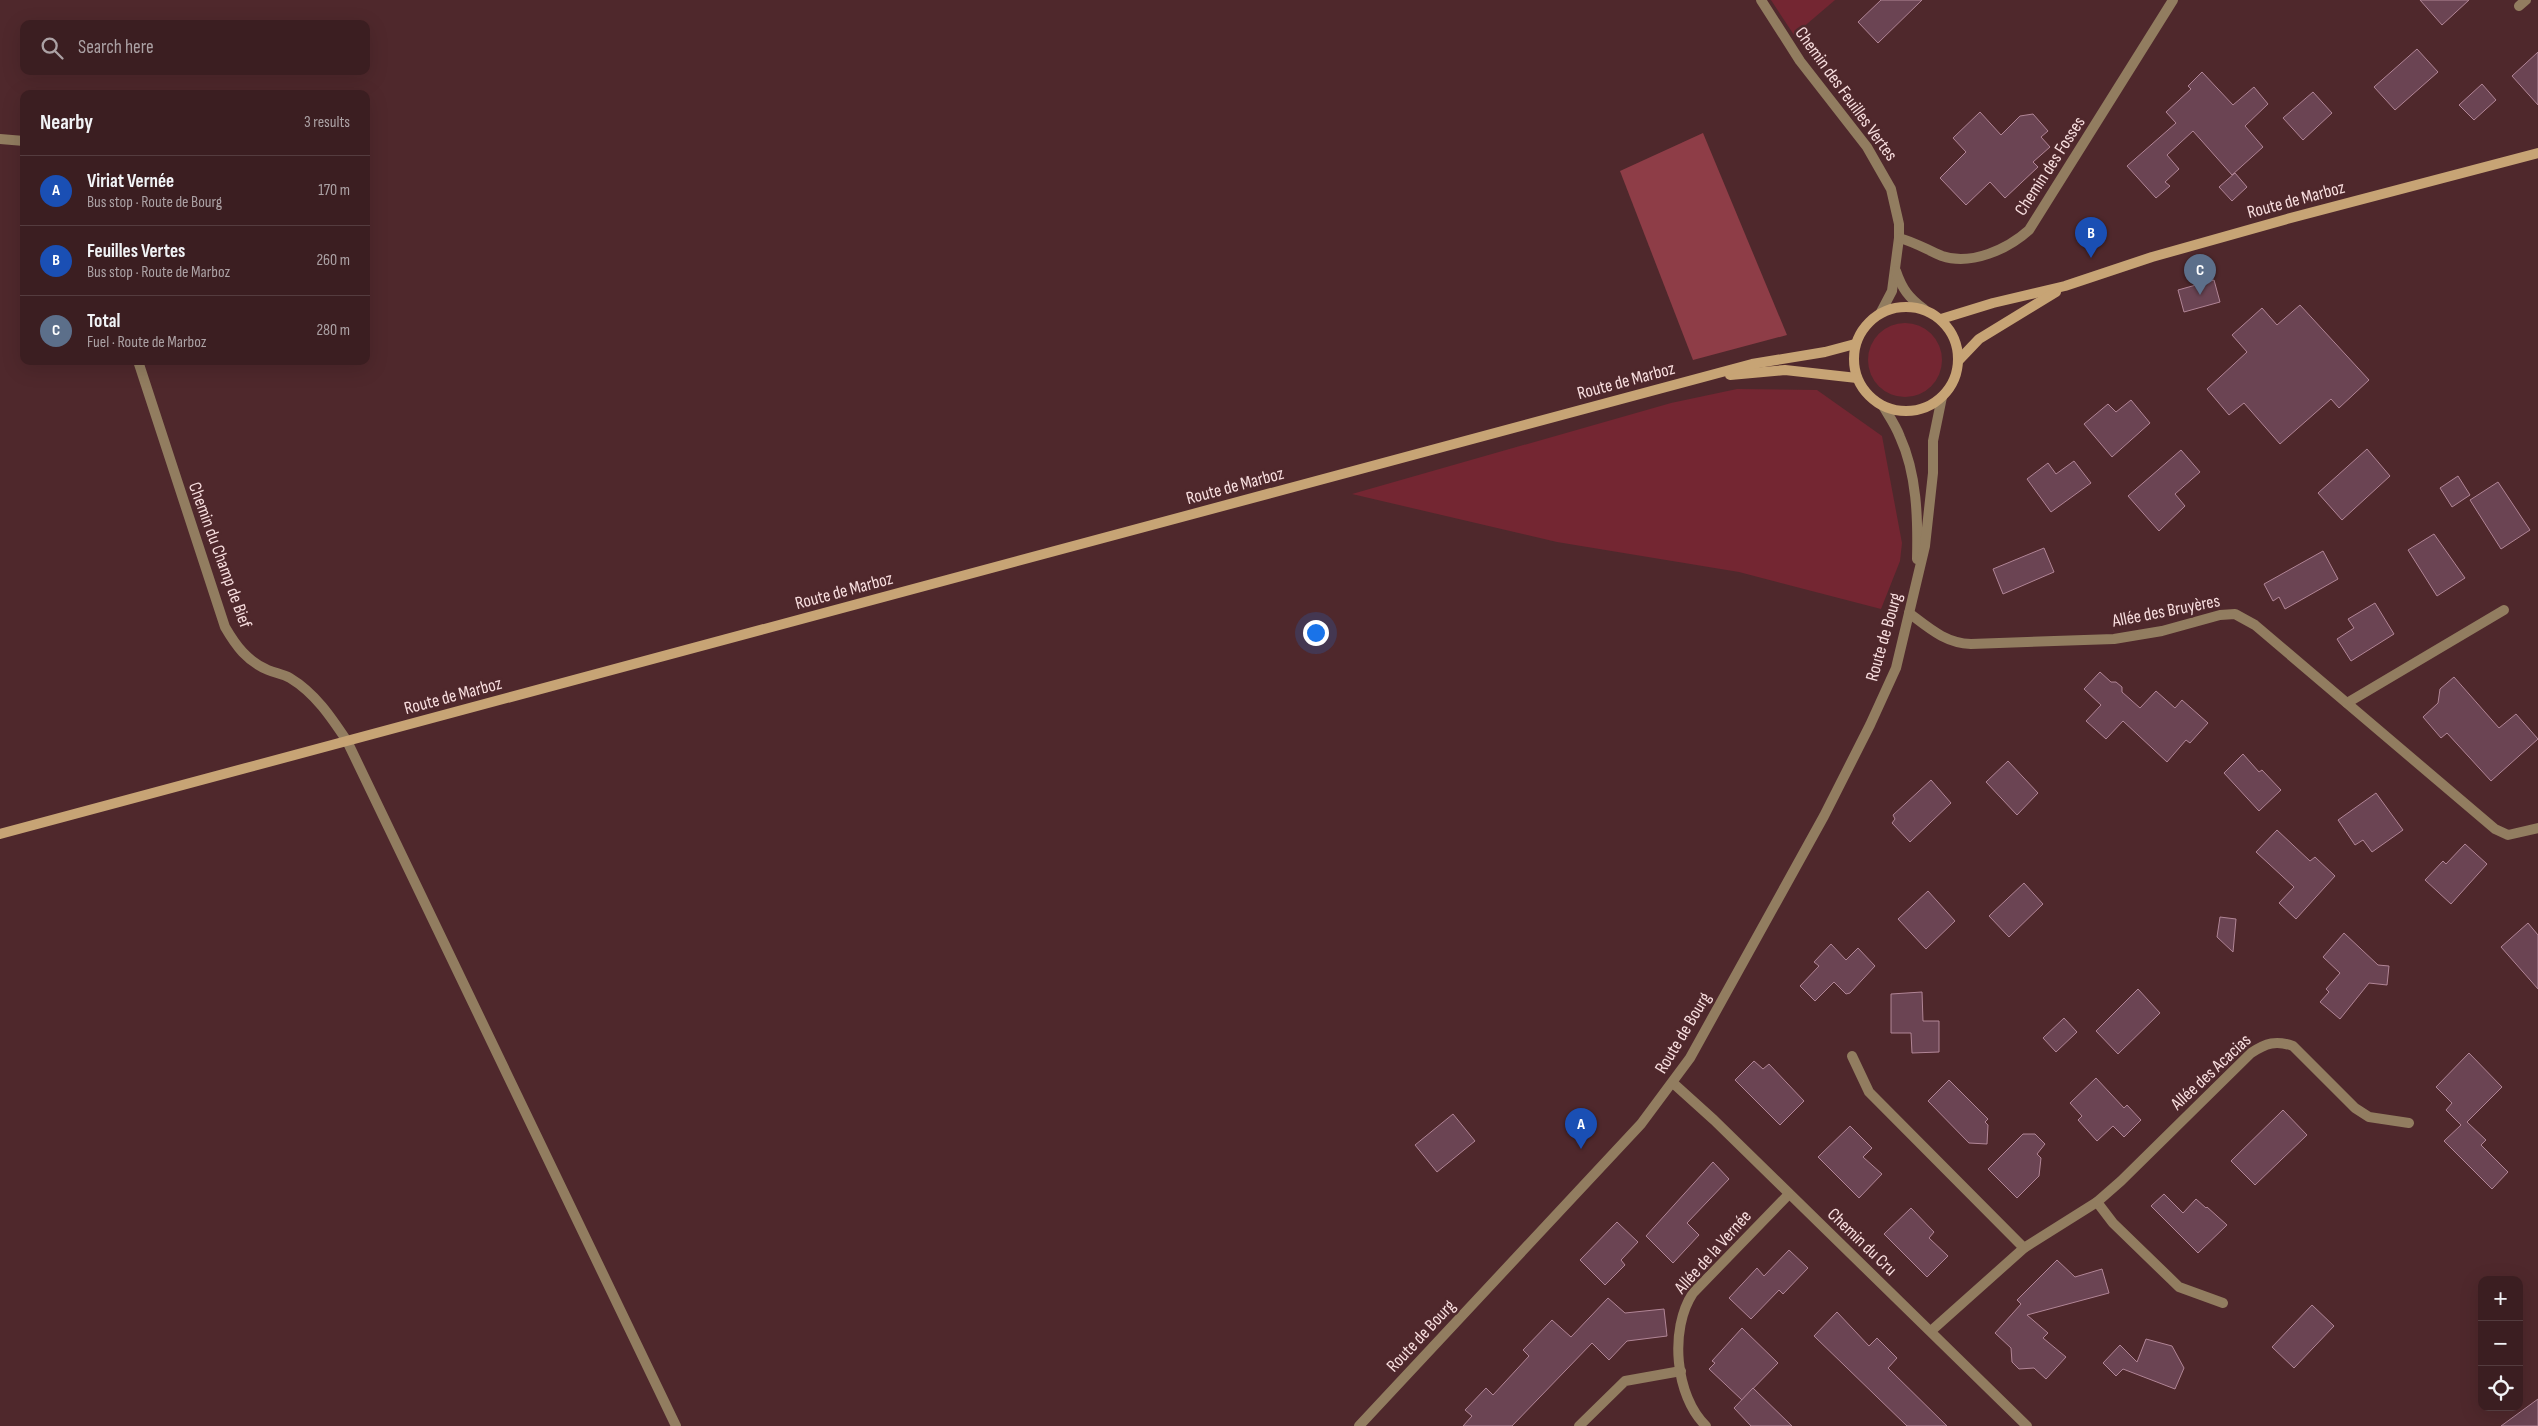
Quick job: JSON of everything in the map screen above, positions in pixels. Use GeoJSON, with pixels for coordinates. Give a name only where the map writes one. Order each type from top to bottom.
{"type":"FeatureCollection","features":[{"type":"Feature","properties":{"kind":"main road","name":"Route de Marboz"},"geometry":{"type":"LineString","coordinates":[[1941,319],[1993,303],[2065,286],[2152,257],[2259,226],[2538,153]]}},
{"type":"Feature","properties":{"kind":"main road","name":"Route de Marboz"},"geometry":{"type":"LineString","coordinates":[[1959,360],[1979,339],[2065,286]]}},
{"type":"Feature","properties":{"kind":"main road"},"geometry":{"type":"LineString","coordinates":[[1902,306],[1924,309],[1941,319],[1951,331],[1957,345],[1959,360],[1951,386],[1942,397],[1929,406],[1914,411],[1899,411],[1883,406],[1863,390],[1857,378],[1853,361],[1855,344],[1866,326],[1881,312],[1902,306]]}},
{"type":"Feature","properties":{"kind":"main road","name":"Route de Marboz"},"geometry":{"type":"LineString","coordinates":[[0,834],[1752,364],[1825,352],[1855,344]]}},
{"type":"Feature","properties":{"kind":"main road","name":"Route de Marboz"},"geometry":{"type":"LineString","coordinates":[[1696,379],[1785,370],[1857,378]]}},
{"type":"Feature","properties":{"kind":"street","name":"Chemin des Feuilles Vertes"},"geometry":{"type":"LineString","coordinates":[[1761,0],[1800,61],[1867,147],[1892,189],[1897,207],[1899,238],[1896,270]]}},
{"type":"Feature","properties":{"kind":"street","name":"Chemin des Fosses"},"geometry":{"type":"LineString","coordinates":[[1899,238],[1920,244],[1943,256],[1954,258],[1988,253],[2017,241],[2029,230],[2173,0]]}},
{"type":"Feature","properties":{"kind":"street"},"geometry":{"type":"LineString","coordinates":[[0,139],[20,141]]}},
{"type":"Feature","properties":{"kind":"street"},"geometry":{"type":"LineString","coordinates":[[1896,270],[1902,287],[1910,298],[1924,309]]}},
{"type":"Feature","properties":{"kind":"street"},"geometry":{"type":"LineString","coordinates":[[1881,312],[1892,291],[1896,270]]}},
{"type":"Feature","properties":{"kind":"street","name":"Chemin du Champ de Bief"},"geometry":{"type":"LineString","coordinates":[[139,365],[215,601],[232,639],[247,657],[266,669],[290,678],[310,694],[328,711],[347,741],[676,1426]]}},
{"type":"Feature","properties":{"kind":"street","name":"Route de Bourg"},"geometry":{"type":"LineString","coordinates":[[1360,1426],[1640,1124],[1673,1083],[1690,1058],[1866,733],[1896,668],[1924,546],[1933,473],[1933,441],[1942,397]]}},
{"type":"Feature","properties":{"kind":"street","name":"Route de Bourg"},"geometry":{"type":"LineString","coordinates":[[1883,406],[1901,437],[1912,474],[1916,508],[1916,581]]}},
{"type":"Feature","properties":{"kind":"street"},"geometry":{"type":"LineString","coordinates":[[2347,703],[2504,610]]}},
{"type":"Feature","properties":{"kind":"street","name":"Allée des Bruyères"},"geometry":{"type":"LineString","coordinates":[[1909,613],[1943,638],[1956,643],[1971,644],[2120,638],[2162,631],[2220,615],[2234,614],[2255,624],[2495,829],[2508,835],[2538,828]]}},
{"type":"Feature","properties":{"kind":"street","name":"Allée des Acacias"},"geometry":{"type":"LineString","coordinates":[[1931,1331],[2024,1248],[2097,1202],[2121,1181],[2251,1053],[2266,1044],[2280,1042],[2293,1046],[2355,1108],[2369,1117],[2410,1123]]}},
{"type":"Feature","properties":{"kind":"street"},"geometry":{"type":"LineString","coordinates":[[1852,1056],[1869,1092],[2024,1248]]}},
{"type":"Feature","properties":{"kind":"street","name":"Chemin du Cru"},"geometry":{"type":"LineString","coordinates":[[1673,1083],[2027,1426]]}},
{"type":"Feature","properties":{"kind":"street","name":"Allée de la Vernée"},"geometry":{"type":"LineString","coordinates":[[1706,1426],[1689,1406],[1680,1370],[1680,1320],[1686,1303],[1693,1293],[1789,1194]]}},
{"type":"Feature","properties":{"kind":"street"},"geometry":{"type":"LineString","coordinates":[[2097,1202],[2113,1222],[2179,1287],[2223,1304]]}},
{"type":"Feature","properties":{"kind":"street"},"geometry":{"type":"LineString","coordinates":[[1579,1426],[1625,1382],[1680,1370]]}},
{"type":"Feature","properties":{"kind":"shaded area"},"geometry":{"type":"Polygon","coordinates":[[[1771,0],[1835,0],[1794,35],[1771,0]]]}},
{"type":"Feature","properties":{"kind":"shaded area"},"geometry":{"type":"Polygon","coordinates":[[[1703,133],[1787,335],[1693,360],[1620,171],[1703,133]]]}},
{"type":"Feature","properties":{"kind":"shaded area"},"geometry":{"type":"Polygon","coordinates":[[[1898,323],[1912,323],[1926,329],[1936,339],[1942,353],[1942,367],[1936,381],[1926,391],[1912,397],[1898,397],[1884,391],[1874,381],[1868,367],[1868,353],[1874,339],[1884,329],[1898,323]]]}},
{"type":"Feature","properties":{"kind":"shaded area"},"geometry":{"type":"Polygon","coordinates":[[[1737,389],[1817,390],[1882,436],[1902,543],[1900,561],[1881,609],[1739,572],[1557,542],[1352,494],[1671,403],[1737,389]]]}},
{"type":"Feature","properties":{"kind":"building"},"geometry":{"type":"Polygon","coordinates":[[[1881,0],[1922,0],[1878,43],[1858,22],[1881,0]]]}},
{"type":"Feature","properties":{"kind":"building"},"geometry":{"type":"Polygon","coordinates":[[[2420,0],[2469,0],[2442,25],[2420,0]]]}},
{"type":"Feature","properties":{"kind":"building"},"geometry":{"type":"Polygon","coordinates":[[[2417,49],[2438,72],[2395,110],[2374,87],[2417,49]]]}},
{"type":"Feature","properties":{"kind":"building"},"geometry":{"type":"Polygon","coordinates":[[[2538,52],[2538,105],[2512,76],[2538,52]]]}},
{"type":"Feature","properties":{"kind":"building"},"geometry":{"type":"Polygon","coordinates":[[[2202,72],[2233,105],[2254,87],[2268,104],[2245,126],[2263,147],[2232,175],[2193,131],[2167,155],[2179,169],[2165,182],[2170,186],[2156,198],[2127,166],[2176,123],[2166,112],[2191,89],[2188,86],[2202,72]]]}},
{"type":"Feature","properties":{"kind":"building"},"geometry":{"type":"Polygon","coordinates":[[[2482,84],[2496,100],[2474,120],[2459,105],[2482,84]]]}},
{"type":"Feature","properties":{"kind":"building"},"geometry":{"type":"Polygon","coordinates":[[[2313,92],[2332,113],[2303,140],[2283,118],[2313,92]]]}},
{"type":"Feature","properties":{"kind":"building"},"geometry":{"type":"Polygon","coordinates":[[[1980,112],[2001,135],[2020,116],[2033,114],[2048,131],[2041,137],[2050,147],[2033,162],[2038,167],[2005,198],[1990,182],[1966,205],[1940,178],[1966,152],[1953,138],[1980,112]]]}},
{"type":"Feature","properties":{"kind":"building"},"geometry":{"type":"Polygon","coordinates":[[[2235,173],[2247,187],[2232,201],[2219,187],[2235,173]]]}},
{"type":"Feature","properties":{"kind":"building"},"geometry":{"type":"Polygon","coordinates":[[[2214,280],[2220,302],[2184,312],[2178,290],[2214,280]]]}},
{"type":"Feature","properties":{"kind":"building"},"geometry":{"type":"Polygon","coordinates":[[[2300,305],[2369,380],[2339,408],[2331,399],[2280,444],[2244,403],[2229,415],[2207,389],[2247,352],[2232,335],[2262,308],[2277,325],[2300,305]]]}},
{"type":"Feature","properties":{"kind":"building"},"geometry":{"type":"Polygon","coordinates":[[[2131,400],[2150,423],[2112,457],[2084,424],[2108,404],[2116,412],[2131,400]]]}},
{"type":"Feature","properties":{"kind":"building"},"geometry":{"type":"Polygon","coordinates":[[[2367,449],[2390,476],[2342,520],[2318,493],[2367,449]]]}},
{"type":"Feature","properties":{"kind":"building"},"geometry":{"type":"Polygon","coordinates":[[[2181,450],[2200,472],[2175,494],[2185,506],[2159,531],[2128,496],[2181,450]]]}},
{"type":"Feature","properties":{"kind":"building"},"geometry":{"type":"Polygon","coordinates":[[[2074,461],[2091,483],[2051,512],[2027,479],[2048,463],[2056,474],[2074,461]]]}},
{"type":"Feature","properties":{"kind":"building"},"geometry":{"type":"Polygon","coordinates":[[[2458,476],[2470,495],[2452,507],[2440,488],[2458,476]]]}},
{"type":"Feature","properties":{"kind":"building"},"geometry":{"type":"Polygon","coordinates":[[[2498,482],[2530,530],[2501,549],[2470,500],[2498,482]]]}},
{"type":"Feature","properties":{"kind":"building"},"geometry":{"type":"Polygon","coordinates":[[[2434,534],[2465,578],[2437,596],[2408,550],[2434,534]]]}},
{"type":"Feature","properties":{"kind":"building"},"geometry":{"type":"Polygon","coordinates":[[[2044,548],[2054,572],[2003,594],[1993,569],[2044,548]]]}},
{"type":"Feature","properties":{"kind":"building"},"geometry":{"type":"Polygon","coordinates":[[[2323,551],[2338,579],[2285,609],[2279,597],[2273,601],[2264,584],[2323,551]]]}},
{"type":"Feature","properties":{"kind":"building"},"geometry":{"type":"Polygon","coordinates":[[[2375,603],[2394,634],[2351,661],[2337,639],[2354,628],[2348,619],[2375,603]]]}},
{"type":"Feature","properties":{"kind":"building"},"geometry":{"type":"Polygon","coordinates":[[[2100,672],[2111,682],[2116,682],[2122,687],[2122,692],[2140,708],[2156,691],[2175,708],[2182,700],[2208,723],[2190,743],[2186,740],[2167,762],[2123,721],[2106,739],[2086,721],[2101,705],[2084,689],[2100,672]]]}},
{"type":"Feature","properties":{"kind":"building"},"geometry":{"type":"Polygon","coordinates":[[[2454,677],[2499,728],[2516,714],[2538,739],[2491,781],[2447,733],[2441,738],[2423,717],[2438,703],[2440,689],[2454,677]]]}},
{"type":"Feature","properties":{"kind":"building"},"geometry":{"type":"Polygon","coordinates":[[[2243,754],[2259,772],[2262,770],[2281,790],[2259,811],[2224,773],[2243,754]]]}},
{"type":"Feature","properties":{"kind":"building"},"geometry":{"type":"Polygon","coordinates":[[[2008,761],[2038,793],[2017,815],[1986,782],[2008,761]]]}},
{"type":"Feature","properties":{"kind":"building"},"geometry":{"type":"Polygon","coordinates":[[[1931,780],[1951,803],[1910,842],[1892,823],[1895,819],[1893,815],[1931,780]]]}},
{"type":"Feature","properties":{"kind":"building"},"geometry":{"type":"Polygon","coordinates":[[[2376,793],[2403,830],[2372,852],[2363,840],[2355,845],[2338,820],[2376,793]]]}},
{"type":"Feature","properties":{"kind":"building"},"geometry":{"type":"Polygon","coordinates":[[[2277,830],[2310,861],[2315,857],[2335,876],[2296,919],[2279,903],[2294,887],[2256,852],[2277,830]]]}},
{"type":"Feature","properties":{"kind":"building"},"geometry":{"type":"Polygon","coordinates":[[[2465,844],[2487,864],[2451,904],[2425,880],[2443,861],[2446,864],[2465,844]]]}},
{"type":"Feature","properties":{"kind":"building"},"geometry":{"type":"Polygon","coordinates":[[[2024,883],[2043,904],[2009,937],[1989,916],[2024,883]]]}},
{"type":"Feature","properties":{"kind":"building"},"geometry":{"type":"Polygon","coordinates":[[[1928,891],[1955,921],[1926,949],[1898,919],[1928,891]]]}},
{"type":"Feature","properties":{"kind":"building"},"geometry":{"type":"Polygon","coordinates":[[[2220,917],[2236,919],[2233,952],[2217,937],[2220,917]]]}},
{"type":"Feature","properties":{"kind":"building"},"geometry":{"type":"Polygon","coordinates":[[[2528,923],[2538,935],[2538,989],[2501,947],[2528,923]]]}},
{"type":"Feature","properties":{"kind":"building"},"geometry":{"type":"Polygon","coordinates":[[[2344,933],[2378,965],[2389,966],[2387,985],[2369,983],[2340,1019],[2320,1002],[2329,992],[2326,989],[2340,973],[2323,957],[2344,933]]]}},
{"type":"Feature","properties":{"kind":"building"},"geometry":{"type":"Polygon","coordinates":[[[1831,944],[1846,960],[1858,948],[1875,966],[1850,993],[1846,994],[1834,982],[1815,1001],[1800,986],[1819,966],[1814,962],[1831,944]]]}},
{"type":"Feature","properties":{"kind":"building"},"geometry":{"type":"Polygon","coordinates":[[[2138,989],[2160,1013],[2118,1054],[2096,1031],[2138,989]]]}},
{"type":"Feature","properties":{"kind":"building"},"geometry":{"type":"Polygon","coordinates":[[[1922,992],[1923,1021],[1939,1021],[1939,1052],[1912,1053],[1911,1033],[1891,1033],[1891,994],[1922,992]]]}},
{"type":"Feature","properties":{"kind":"building"},"geometry":{"type":"Polygon","coordinates":[[[2064,1018],[2077,1032],[2056,1052],[2043,1038],[2064,1018]]]}},
{"type":"Feature","properties":{"kind":"building"},"geometry":{"type":"Polygon","coordinates":[[[2469,1053],[2502,1087],[2467,1122],[2486,1140],[2481,1145],[2508,1172],[2492,1189],[2444,1141],[2461,1125],[2446,1110],[2452,1103],[2436,1087],[2469,1053]]]}},
{"type":"Feature","properties":{"kind":"building"},"geometry":{"type":"Polygon","coordinates":[[[1754,1061],[1763,1069],[1769,1064],[1804,1101],[1780,1125],[1735,1080],[1754,1061]]]}},
{"type":"Feature","properties":{"kind":"building"},"geometry":{"type":"Polygon","coordinates":[[[2096,1078],[2124,1108],[2127,1105],[2141,1120],[2124,1137],[2113,1126],[2097,1141],[2078,1120],[2082,1116],[2070,1103],[2096,1078]]]}},
{"type":"Feature","properties":{"kind":"building"},"geometry":{"type":"Polygon","coordinates":[[[1949,1080],[1988,1119],[1985,1122],[1988,1125],[1987,1144],[1969,1143],[1928,1101],[1949,1080]]]}},
{"type":"Feature","properties":{"kind":"building"},"geometry":{"type":"Polygon","coordinates":[[[2283,1110],[2307,1135],[2255,1185],[2231,1161],[2283,1110]]]}},
{"type":"Feature","properties":{"kind":"building"},"geometry":{"type":"Polygon","coordinates":[[[1453,1114],[1475,1141],[1437,1172],[1415,1145],[1453,1114]]]}},
{"type":"Feature","properties":{"kind":"building"},"geometry":{"type":"Polygon","coordinates":[[[1850,1126],[1872,1148],[1863,1157],[1882,1174],[1859,1198],[1818,1157],[1850,1126]]]}},
{"type":"Feature","properties":{"kind":"building"},"geometry":{"type":"Polygon","coordinates":[[[2023,1134],[2035,1134],[2045,1144],[2037,1154],[2041,1158],[2039,1176],[2017,1198],[1988,1169],[2023,1134]]]}},
{"type":"Feature","properties":{"kind":"building"},"geometry":{"type":"Polygon","coordinates":[[[1713,1162],[1729,1179],[1687,1223],[1699,1235],[1673,1263],[1646,1236],[1713,1162]]]}},
{"type":"Feature","properties":{"kind":"building"},"geometry":{"type":"Polygon","coordinates":[[[2164,1194],[2183,1213],[2196,1199],[2227,1225],[2198,1253],[2151,1206],[2164,1194]]]}},
{"type":"Feature","properties":{"kind":"building"},"geometry":{"type":"Polygon","coordinates":[[[1911,1208],[1934,1232],[1929,1238],[1948,1256],[1927,1277],[1884,1234],[1911,1208]]]}},
{"type":"Feature","properties":{"kind":"building"},"geometry":{"type":"Polygon","coordinates":[[[1617,1222],[1638,1242],[1621,1260],[1625,1265],[1605,1285],[1580,1260],[1617,1222]]]}},
{"type":"Feature","properties":{"kind":"building"},"geometry":{"type":"Polygon","coordinates":[[[1789,1250],[1808,1268],[1783,1294],[1779,1290],[1751,1319],[1729,1298],[1757,1268],[1764,1276],[1789,1250]]]}},
{"type":"Feature","properties":{"kind":"building"},"geometry":{"type":"Polygon","coordinates":[[[2057,1260],[2075,1277],[2102,1269],[2109,1293],[2027,1315],[2048,1333],[2043,1338],[2066,1357],[2046,1379],[2034,1368],[2019,1369],[2012,1362],[2011,1348],[1995,1333],[2021,1304],[2017,1300],[2057,1260]]]}},
{"type":"Feature","properties":{"kind":"building"},"geometry":{"type":"Polygon","coordinates":[[[1608,1298],[1625,1313],[1664,1309],[1667,1336],[1627,1341],[1609,1360],[1592,1343],[1512,1426],[1463,1426],[1472,1416],[1465,1410],[1486,1388],[1493,1395],[1529,1356],[1523,1350],[1552,1320],[1571,1337],[1608,1298]]]}},
{"type":"Feature","properties":{"kind":"building"},"geometry":{"type":"Polygon","coordinates":[[[2312,1305],[2334,1326],[2294,1368],[2272,1347],[2312,1305]]]}},
{"type":"Feature","properties":{"kind":"building"},"geometry":{"type":"Polygon","coordinates":[[[1837,1312],[1869,1346],[1877,1338],[1897,1358],[1888,1368],[1947,1426],[1907,1426],[1814,1336],[1837,1312]]]}},
{"type":"Feature","properties":{"kind":"building"},"geometry":{"type":"Polygon","coordinates":[[[1742,1328],[1778,1363],[1742,1400],[1709,1369],[1715,1363],[1712,1361],[1742,1328]]]}},
{"type":"Feature","properties":{"kind":"building"},"geometry":{"type":"Polygon","coordinates":[[[2146,1339],[2172,1346],[2184,1368],[2175,1389],[2123,1369],[2116,1376],[2103,1363],[2120,1345],[2137,1362],[2146,1339]]]}},
{"type":"Feature","properties":{"kind":"building"},"geometry":{"type":"Polygon","coordinates":[[[1753,1388],[1792,1426],[1751,1426],[1734,1408],[1753,1388]]]}},
{"type":"Feature","properties":{"kind":"building"},"geometry":{"type":"Polygon","coordinates":[[[2538,1399],[2538,1426],[2501,1426],[2523,1411],[2538,1399]]]}},
{"type":"Feature","properties":{"kind":"place","name":"Feuilles Vertes"},"geometry":{"type":"Point","coordinates":[2091,258]}},
{"type":"Feature","properties":{"kind":"place","name":"Total"},"geometry":{"type":"Point","coordinates":[2200,295]}},
{"type":"Feature","properties":{"kind":"place","name":"Viriat Vernée"},"geometry":{"type":"Point","coordinates":[1581,1149]}}]}
